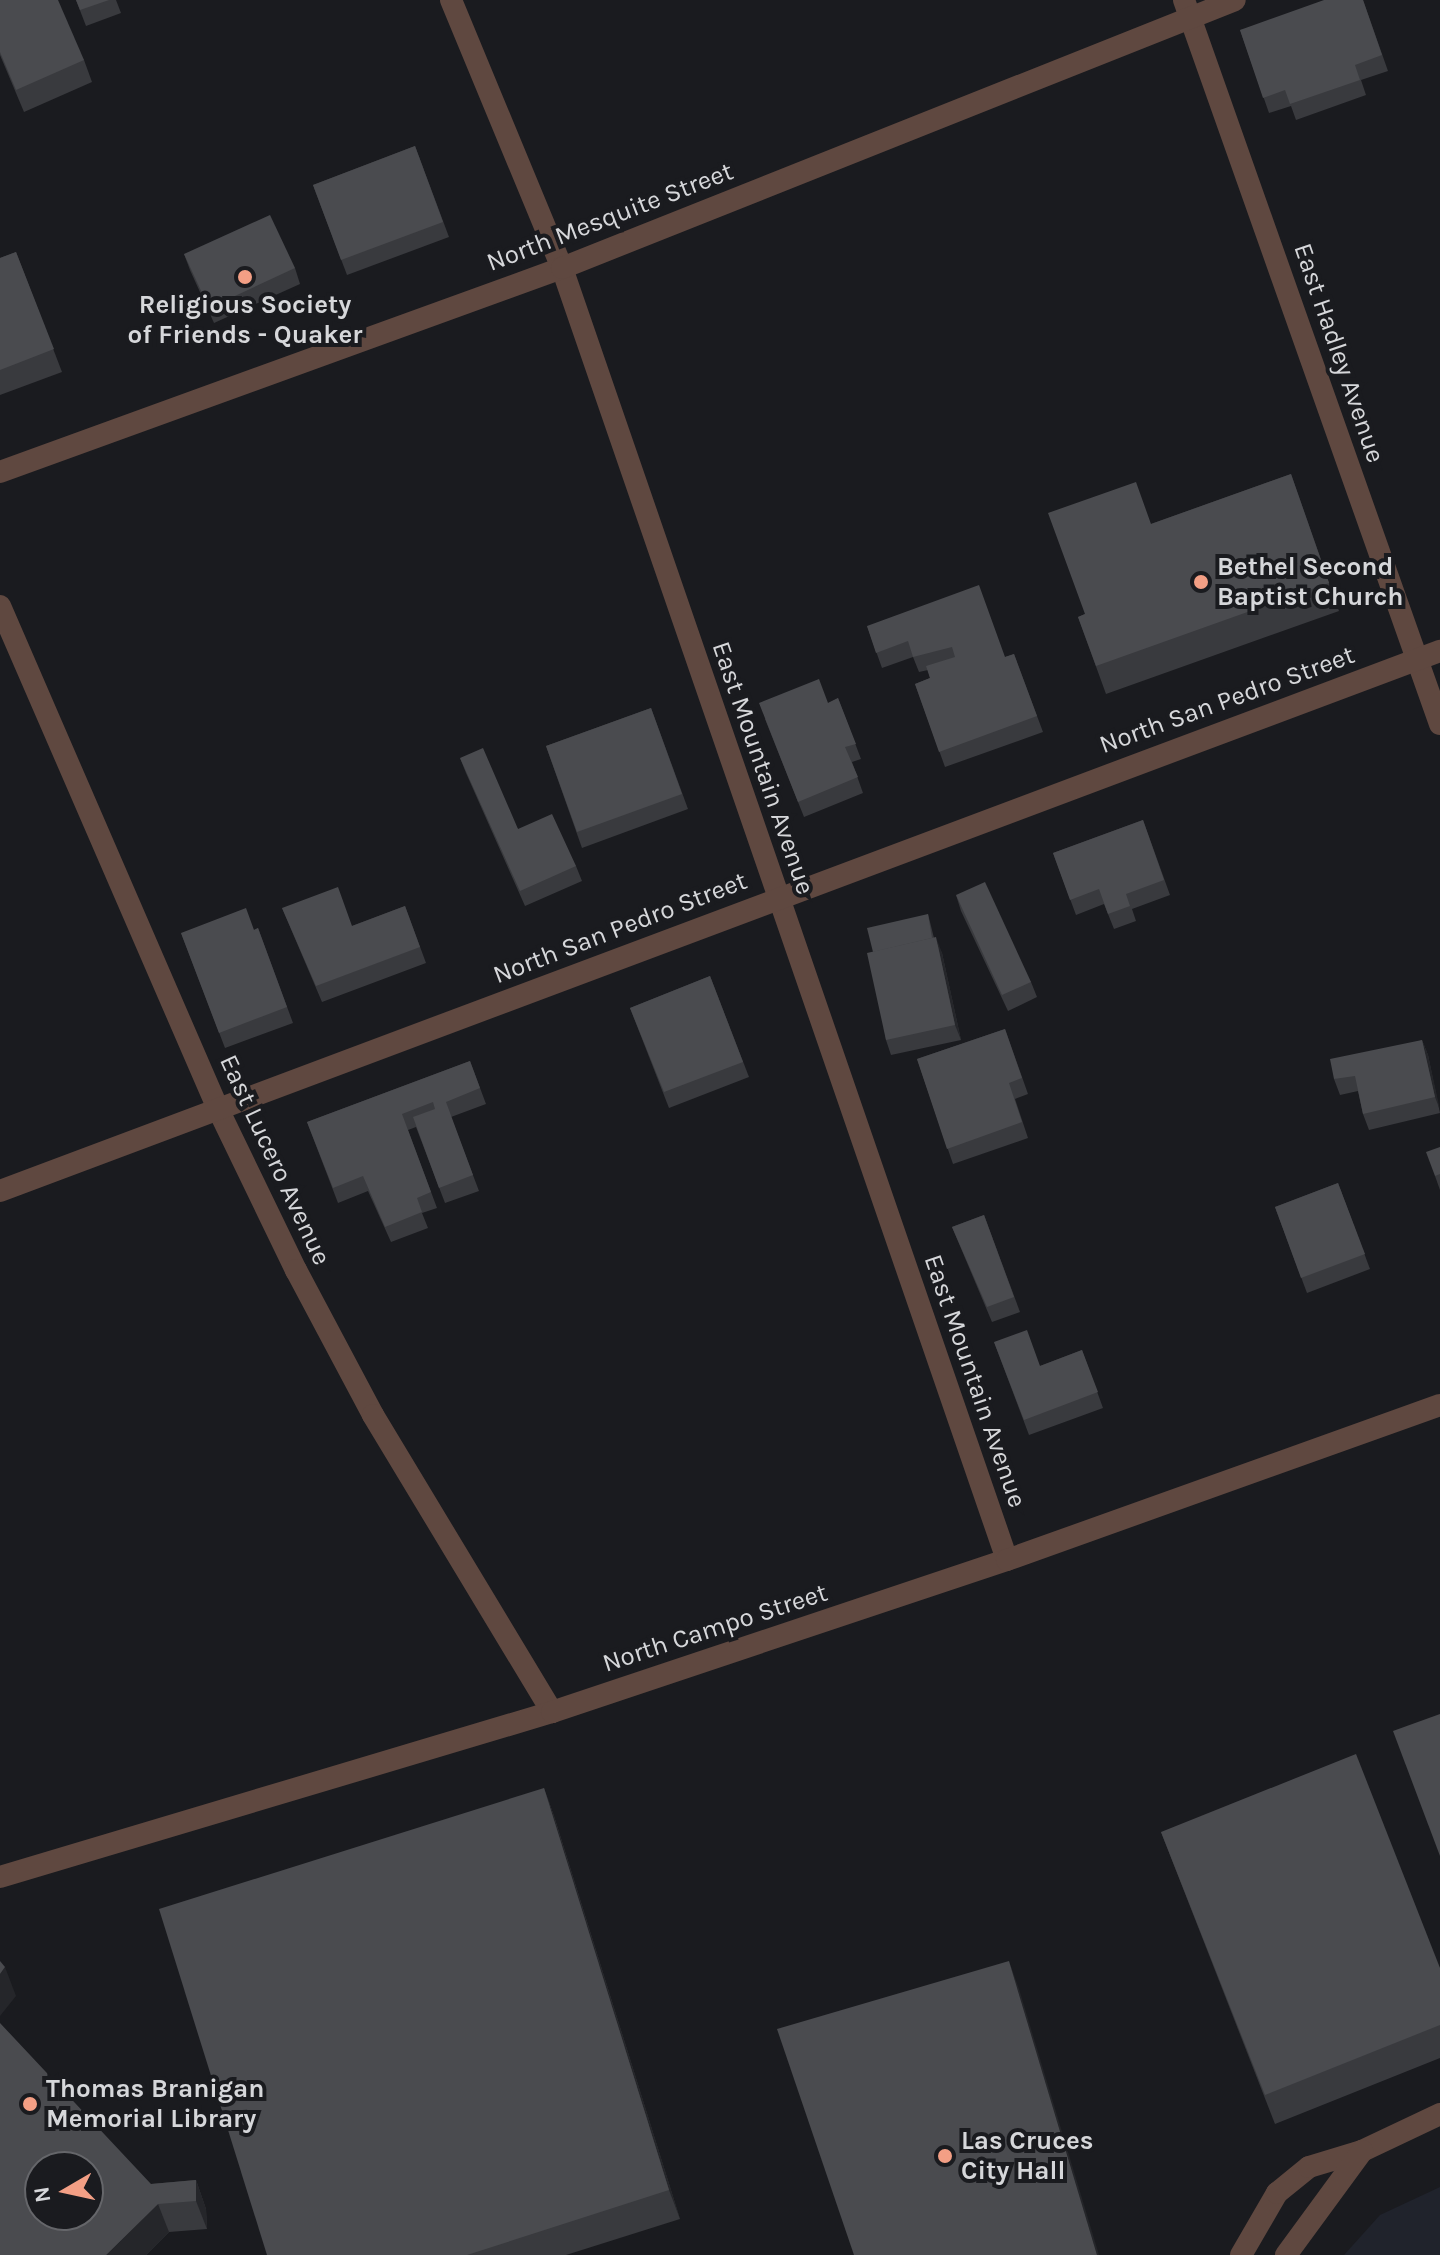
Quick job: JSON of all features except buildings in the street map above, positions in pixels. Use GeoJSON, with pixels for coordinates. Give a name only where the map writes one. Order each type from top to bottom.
{"type":"FeatureCollection","features":[{"type":"Feature","properties":{"kind":"street","name":"East Mountain Avenue"},"geometry":{"type":"LineString","coordinates":[[451,0],[562,268],[1007,1560]]}},
{"type":"Feature","properties":{"kind":"street","name":"North Mesquite Street"},"geometry":{"type":"LineString","coordinates":[[0,472],[562,268],[1187,9],[1235,0]]}},
{"type":"Feature","properties":{"kind":"street","name":"East Hadley Avenue"},"geometry":{"type":"LineString","coordinates":[[1187,9],[1440,724]]}},
{"type":"Feature","properties":{"kind":"street","name":"East Lucero Avenue"},"geometry":{"type":"LineString","coordinates":[[0,606],[219,1111],[373,1415],[552,1712]]}},
{"type":"Feature","properties":{"kind":"street","name":"North San Pedro Street"},"geometry":{"type":"LineString","coordinates":[[0,1191],[1440,651]]}},
{"type":"Feature","properties":{"kind":"street","name":"North Campo Street"},"geometry":{"type":"LineString","coordinates":[[0,1877],[552,1712],[1007,1560],[1440,1405]]}},
{"type":"Feature","properties":{"kind":"street"},"geometry":{"type":"LineString","coordinates":[[1241,2255],[1277,2193],[1309,2167],[1362,2151],[1440,2114]]}},
{"type":"Feature","properties":{"kind":"street"},"geometry":{"type":"LineString","coordinates":[[1286,2255],[1362,2151]]}},
{"type":"Feature","properties":{"kind":"shaded area"},"geometry":{"type":"Polygon","coordinates":[[[1440,2187],[1440,2255],[1344,2255],[1380,2215],[1440,2187]]]}},
{"type":"Feature","properties":{"kind":"place","name":"Religious Society of Friends - Quaker"},"geometry":{"type":"Point","coordinates":[245,277]}},
{"type":"Feature","properties":{"kind":"place","name":"Bethel Second Baptist Church"},"geometry":{"type":"Point","coordinates":[1201,582]}},
{"type":"Feature","properties":{"kind":"place","name":"Thomas Branigan Memorial Library"},"geometry":{"type":"Point","coordinates":[30,2104]}},
{"type":"Feature","properties":{"kind":"place","name":"Las Cruces City Hall"},"geometry":{"type":"Point","coordinates":[945,2156]}}]}
